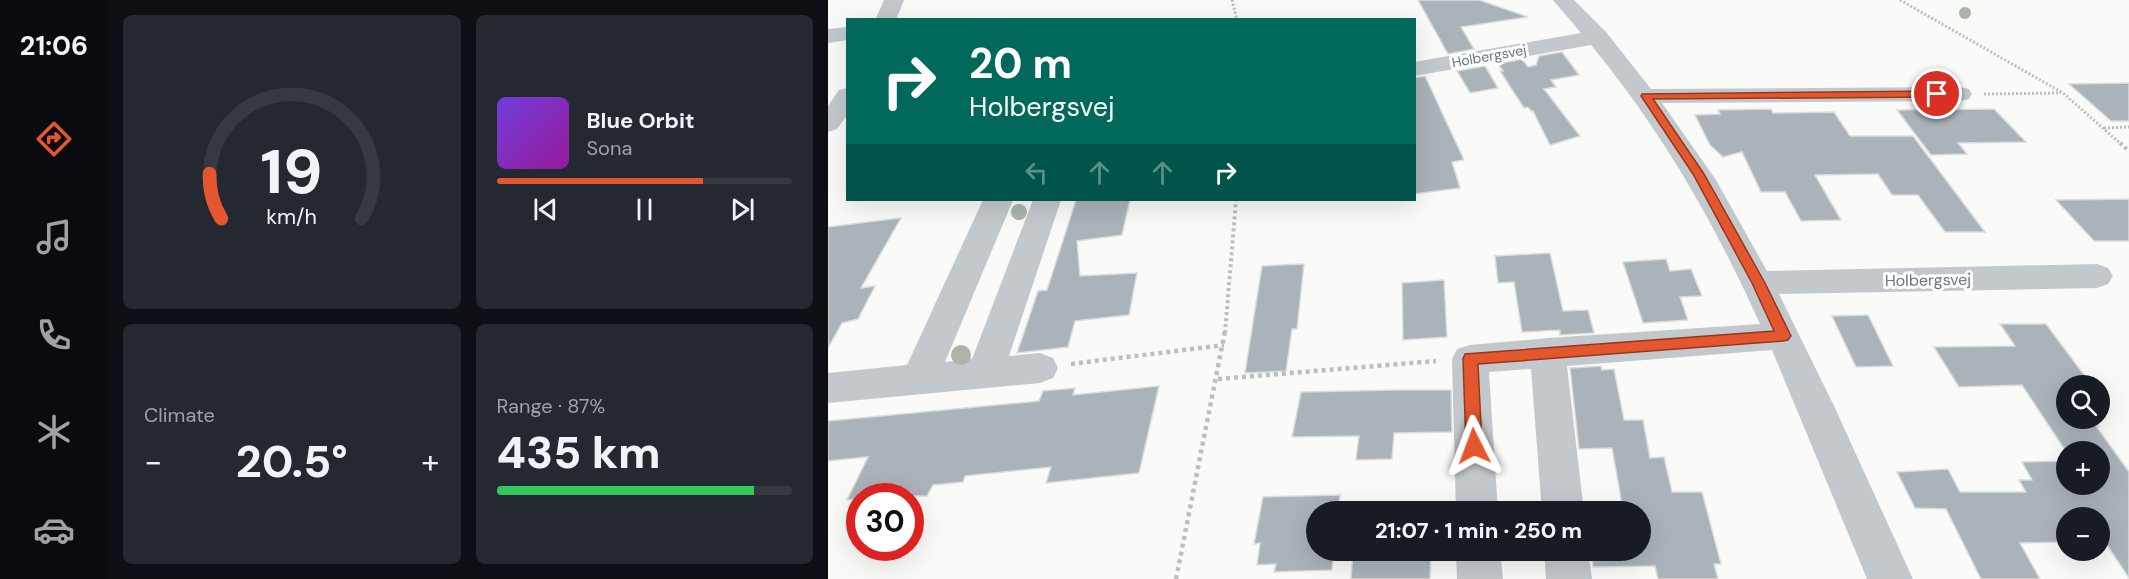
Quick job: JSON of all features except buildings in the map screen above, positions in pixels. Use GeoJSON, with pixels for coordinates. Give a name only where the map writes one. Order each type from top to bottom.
{"type":"FeatureCollection","features":[{"type":"Feature","properties":{"kind":"street"},"geometry":{"type":"LineString","coordinates":[[886,18],[894,0]]}},
{"type":"Feature","properties":{"kind":"street"},"geometry":{"type":"LineString","coordinates":[[1563,0],[1598,37],[1646,96],[1698,174],[1759,283],[1890,579]]}},
{"type":"Feature","properties":{"kind":"street"},"geometry":{"type":"LineString","coordinates":[[828,36],[846,33]]}},
{"type":"Feature","properties":{"kind":"street","name":"Holbergsvej"},"geometry":{"type":"LineString","coordinates":[[1416,69],[1598,37]]}},
{"type":"Feature","properties":{"kind":"street"},"geometry":{"type":"LineString","coordinates":[[1646,96],[1960,94]]}},
{"type":"Feature","properties":{"kind":"street"},"geometry":{"type":"LineString","coordinates":[[828,124],[846,98]]}},
{"type":"Feature","properties":{"kind":"street"},"geometry":{"type":"LineString","coordinates":[[920,378],[998,201]]}},
{"type":"Feature","properties":{"kind":"street"},"geometry":{"type":"LineString","coordinates":[[985,373],[1047,201]]}},
{"type":"Feature","properties":{"kind":"street","name":"Holbergsvej"},"geometry":{"type":"LineString","coordinates":[[1759,283],[2097,276]]}},
{"type":"Feature","properties":{"kind":"street"},"geometry":{"type":"LineString","coordinates":[[1476,501],[1470,359],[1783,336]]}},
{"type":"Feature","properties":{"kind":"street"},"geometry":{"type":"LineString","coordinates":[[1548,352],[1562,501]]}},
{"type":"Feature","properties":{"kind":"street"},"geometry":{"type":"LineString","coordinates":[[828,388],[1040,368]]}},
{"type":"Feature","properties":{"kind":"street"},"geometry":{"type":"LineString","coordinates":[[1479,561],[1480,579]]}},
{"type":"Feature","properties":{"kind":"street"},"geometry":{"type":"LineString","coordinates":[[1567,561],[1569,579]]}},
{"type":"Feature","properties":{"kind":"path"},"geometry":{"type":"LineString","coordinates":[[1232,0],[1236,18]]}},
{"type":"Feature","properties":{"kind":"path"},"geometry":{"type":"LineString","coordinates":[[1901,0],[2063,93],[2129,151]]}},
{"type":"Feature","properties":{"kind":"path"},"geometry":{"type":"LineString","coordinates":[[1960,94],[2063,93]]}},
{"type":"Feature","properties":{"kind":"path"},"geometry":{"type":"LineString","coordinates":[[2103,128],[2129,127]]}},
{"type":"Feature","properties":{"kind":"path"},"geometry":{"type":"LineString","coordinates":[[1176,579],[1224,345],[1236,201]]}},
{"type":"Feature","properties":{"kind":"path"},"geometry":{"type":"LineString","coordinates":[[1040,368],[1224,345]]}},
{"type":"Feature","properties":{"kind":"path"},"geometry":{"type":"LineString","coordinates":[[1218,380],[1470,359]]}},
{"type":"Feature","properties":{"kind":"route"},"geometry":{"type":"LineString","coordinates":[[1474,446],[1470,359],[1783,336],[1759,283],[1698,174],[1646,96],[1937,94]]}}]}
